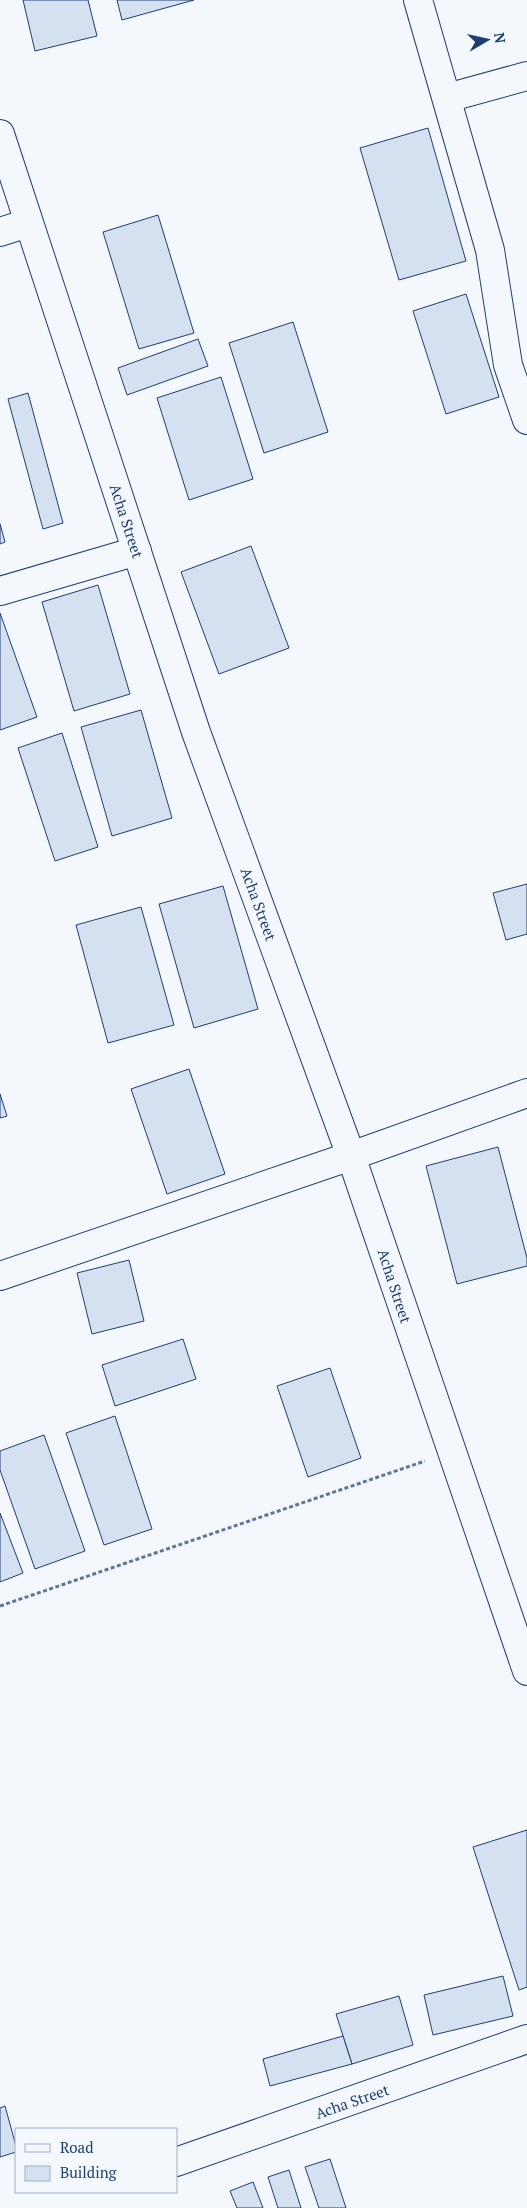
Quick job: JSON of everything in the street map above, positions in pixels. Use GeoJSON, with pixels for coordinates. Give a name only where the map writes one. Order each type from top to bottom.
{"type":"FeatureCollection","features":[{"type":"Feature","properties":{"kind":"street"},"geometry":{"type":"LineString","coordinates":[[418,0],[490,250],[508,365],[527,420]]}},
{"type":"Feature","properties":{"kind":"street"},"geometry":{"type":"LineString","coordinates":[[447,98],[527,76]]}},
{"type":"Feature","properties":{"kind":"street","name":"Acha Street"},"geometry":{"type":"LineString","coordinates":[[0,134],[196,732],[352,1156],[527,1671]]}},
{"type":"Feature","properties":{"kind":"street"},"geometry":{"type":"LineString","coordinates":[[0,232],[28,222]]}},
{"type":"Feature","properties":{"kind":"street"},"geometry":{"type":"LineString","coordinates":[[0,591],[137,551]]}},
{"type":"Feature","properties":{"kind":"street"},"geometry":{"type":"LineString","coordinates":[[0,1276],[352,1156],[527,1093]]}},
{"type":"Feature","properties":{"kind":"street","name":"Acha Street"},"geometry":{"type":"LineString","coordinates":[[178,2161],[527,2039]]}},
{"type":"Feature","properties":{"kind":"path"},"geometry":{"type":"LineString","coordinates":[[0,1606],[158,1550],[451,1452]]}},
{"type":"Feature","properties":{"kind":"building"},"geometry":{"type":"Polygon","coordinates":[[[23,0],[88,0],[97,36],[35,51],[23,0]]]}},
{"type":"Feature","properties":{"kind":"building"},"geometry":{"type":"Polygon","coordinates":[[[117,0],[194,0],[122,20],[117,0]]]}},
{"type":"Feature","properties":{"kind":"building"},"geometry":{"type":"Polygon","coordinates":[[[428,128],[466,261],[399,280],[360,148],[428,128]]]}},
{"type":"Feature","properties":{"kind":"building"},"geometry":{"type":"Polygon","coordinates":[[[158,215],[194,333],[139,349],[103,232],[158,215]]]}},
{"type":"Feature","properties":{"kind":"building"},"geometry":{"type":"Polygon","coordinates":[[[466,294],[499,397],[446,414],[413,311],[466,294]]]}},
{"type":"Feature","properties":{"kind":"building"},"geometry":{"type":"Polygon","coordinates":[[[293,322],[328,432],[264,453],[229,343],[293,322]]]}},
{"type":"Feature","properties":{"kind":"building"},"geometry":{"type":"Polygon","coordinates":[[[198,339],[208,366],[127,395],[118,368],[198,339]]]}},
{"type":"Feature","properties":{"kind":"building"},"geometry":{"type":"Polygon","coordinates":[[[221,377],[253,479],[189,500],[157,398],[221,377]]]}},
{"type":"Feature","properties":{"kind":"building"},"geometry":{"type":"Polygon","coordinates":[[[28,393],[63,523],[43,529],[8,399],[28,393]]]}},
{"type":"Feature","properties":{"kind":"building"},"geometry":{"type":"Polygon","coordinates":[[[0,524],[5,542],[0,544],[0,524]]]}},
{"type":"Feature","properties":{"kind":"building"},"geometry":{"type":"Polygon","coordinates":[[[251,546],[289,648],[219,674],[181,572],[251,546]]]}},
{"type":"Feature","properties":{"kind":"building"},"geometry":{"type":"Polygon","coordinates":[[[98,585],[130,694],[74,711],[42,602],[98,585]]]}},
{"type":"Feature","properties":{"kind":"building"},"geometry":{"type":"Polygon","coordinates":[[[0,613],[37,717],[0,730],[0,613]]]}},
{"type":"Feature","properties":{"kind":"building"},"geometry":{"type":"Polygon","coordinates":[[[141,710],[172,818],[112,836],[81,727],[141,710]]]}},
{"type":"Feature","properties":{"kind":"building"},"geometry":{"type":"Polygon","coordinates":[[[62,733],[98,847],[55,861],[18,748],[62,733]]]}},
{"type":"Feature","properties":{"kind":"building"},"geometry":{"type":"Polygon","coordinates":[[[527,884],[527,934],[506,940],[493,893],[527,884]]]}},
{"type":"Feature","properties":{"kind":"building"},"geometry":{"type":"Polygon","coordinates":[[[223,886],[258,1009],[194,1028],[159,904],[223,886]]]}},
{"type":"Feature","properties":{"kind":"building"},"geometry":{"type":"Polygon","coordinates":[[[141,907],[174,1025],[108,1043],[76,925],[141,907]]]}},
{"type":"Feature","properties":{"kind":"building"},"geometry":{"type":"Polygon","coordinates":[[[189,1069],[225,1174],[167,1194],[131,1089],[189,1069]]]}},
{"type":"Feature","properties":{"kind":"building"},"geometry":{"type":"Polygon","coordinates":[[[0,1094],[7,1116],[0,1118],[0,1094]]]}},
{"type":"Feature","properties":{"kind":"building"},"geometry":{"type":"Polygon","coordinates":[[[498,1147],[527,1258],[527,1266],[457,1284],[426,1166],[498,1147]]]}},
{"type":"Feature","properties":{"kind":"building"},"geometry":{"type":"Polygon","coordinates":[[[129,1260],[144,1321],[92,1334],[77,1273],[129,1260]]]}},
{"type":"Feature","properties":{"kind":"building"},"geometry":{"type":"Polygon","coordinates":[[[183,1339],[196,1379],[115,1406],[102,1365],[183,1339]]]}},
{"type":"Feature","properties":{"kind":"building"},"geometry":{"type":"Polygon","coordinates":[[[330,1368],[361,1458],[308,1477],[277,1386],[330,1368]]]}},
{"type":"Feature","properties":{"kind":"building"},"geometry":{"type":"Polygon","coordinates":[[[115,1416],[152,1529],[104,1545],[66,1433],[115,1416]]]}},
{"type":"Feature","properties":{"kind":"building"},"geometry":{"type":"Polygon","coordinates":[[[44,1435],[85,1551],[35,1569],[0,1470],[0,1451],[44,1435]]]}},
{"type":"Feature","properties":{"kind":"building"},"geometry":{"type":"Polygon","coordinates":[[[0,1513],[23,1573],[0,1582],[0,1513]]]}},
{"type":"Feature","properties":{"kind":"building"},"geometry":{"type":"Polygon","coordinates":[[[527,1830],[527,1987],[519,1990],[473,1847],[527,1830]]]}},
{"type":"Feature","properties":{"kind":"building"},"geometry":{"type":"Polygon","coordinates":[[[503,1976],[513,2016],[433,2035],[424,1995],[503,1976]]]}},
{"type":"Feature","properties":{"kind":"building"},"geometry":{"type":"Polygon","coordinates":[[[399,1996],[413,2045],[352,2064],[336,2014],[399,1996]]]}},
{"type":"Feature","properties":{"kind":"building"},"geometry":{"type":"Polygon","coordinates":[[[343,2036],[352,2064],[270,2086],[263,2059],[343,2036]]]}},
{"type":"Feature","properties":{"kind":"building"},"geometry":{"type":"Polygon","coordinates":[[[5,2106],[15,2142],[15,2152],[0,2157],[0,2108],[5,2106]]]}},
{"type":"Feature","properties":{"kind":"building"},"geometry":{"type":"Polygon","coordinates":[[[330,2159],[346,2208],[319,2208],[305,2167],[330,2159]]]}},
{"type":"Feature","properties":{"kind":"building"},"geometry":{"type":"Polygon","coordinates":[[[289,2170],[301,2208],[278,2208],[268,2177],[289,2170]]]}},
{"type":"Feature","properties":{"kind":"building"},"geometry":{"type":"Polygon","coordinates":[[[253,2182],[263,2208],[237,2208],[230,2191],[253,2182]]]}}]}
